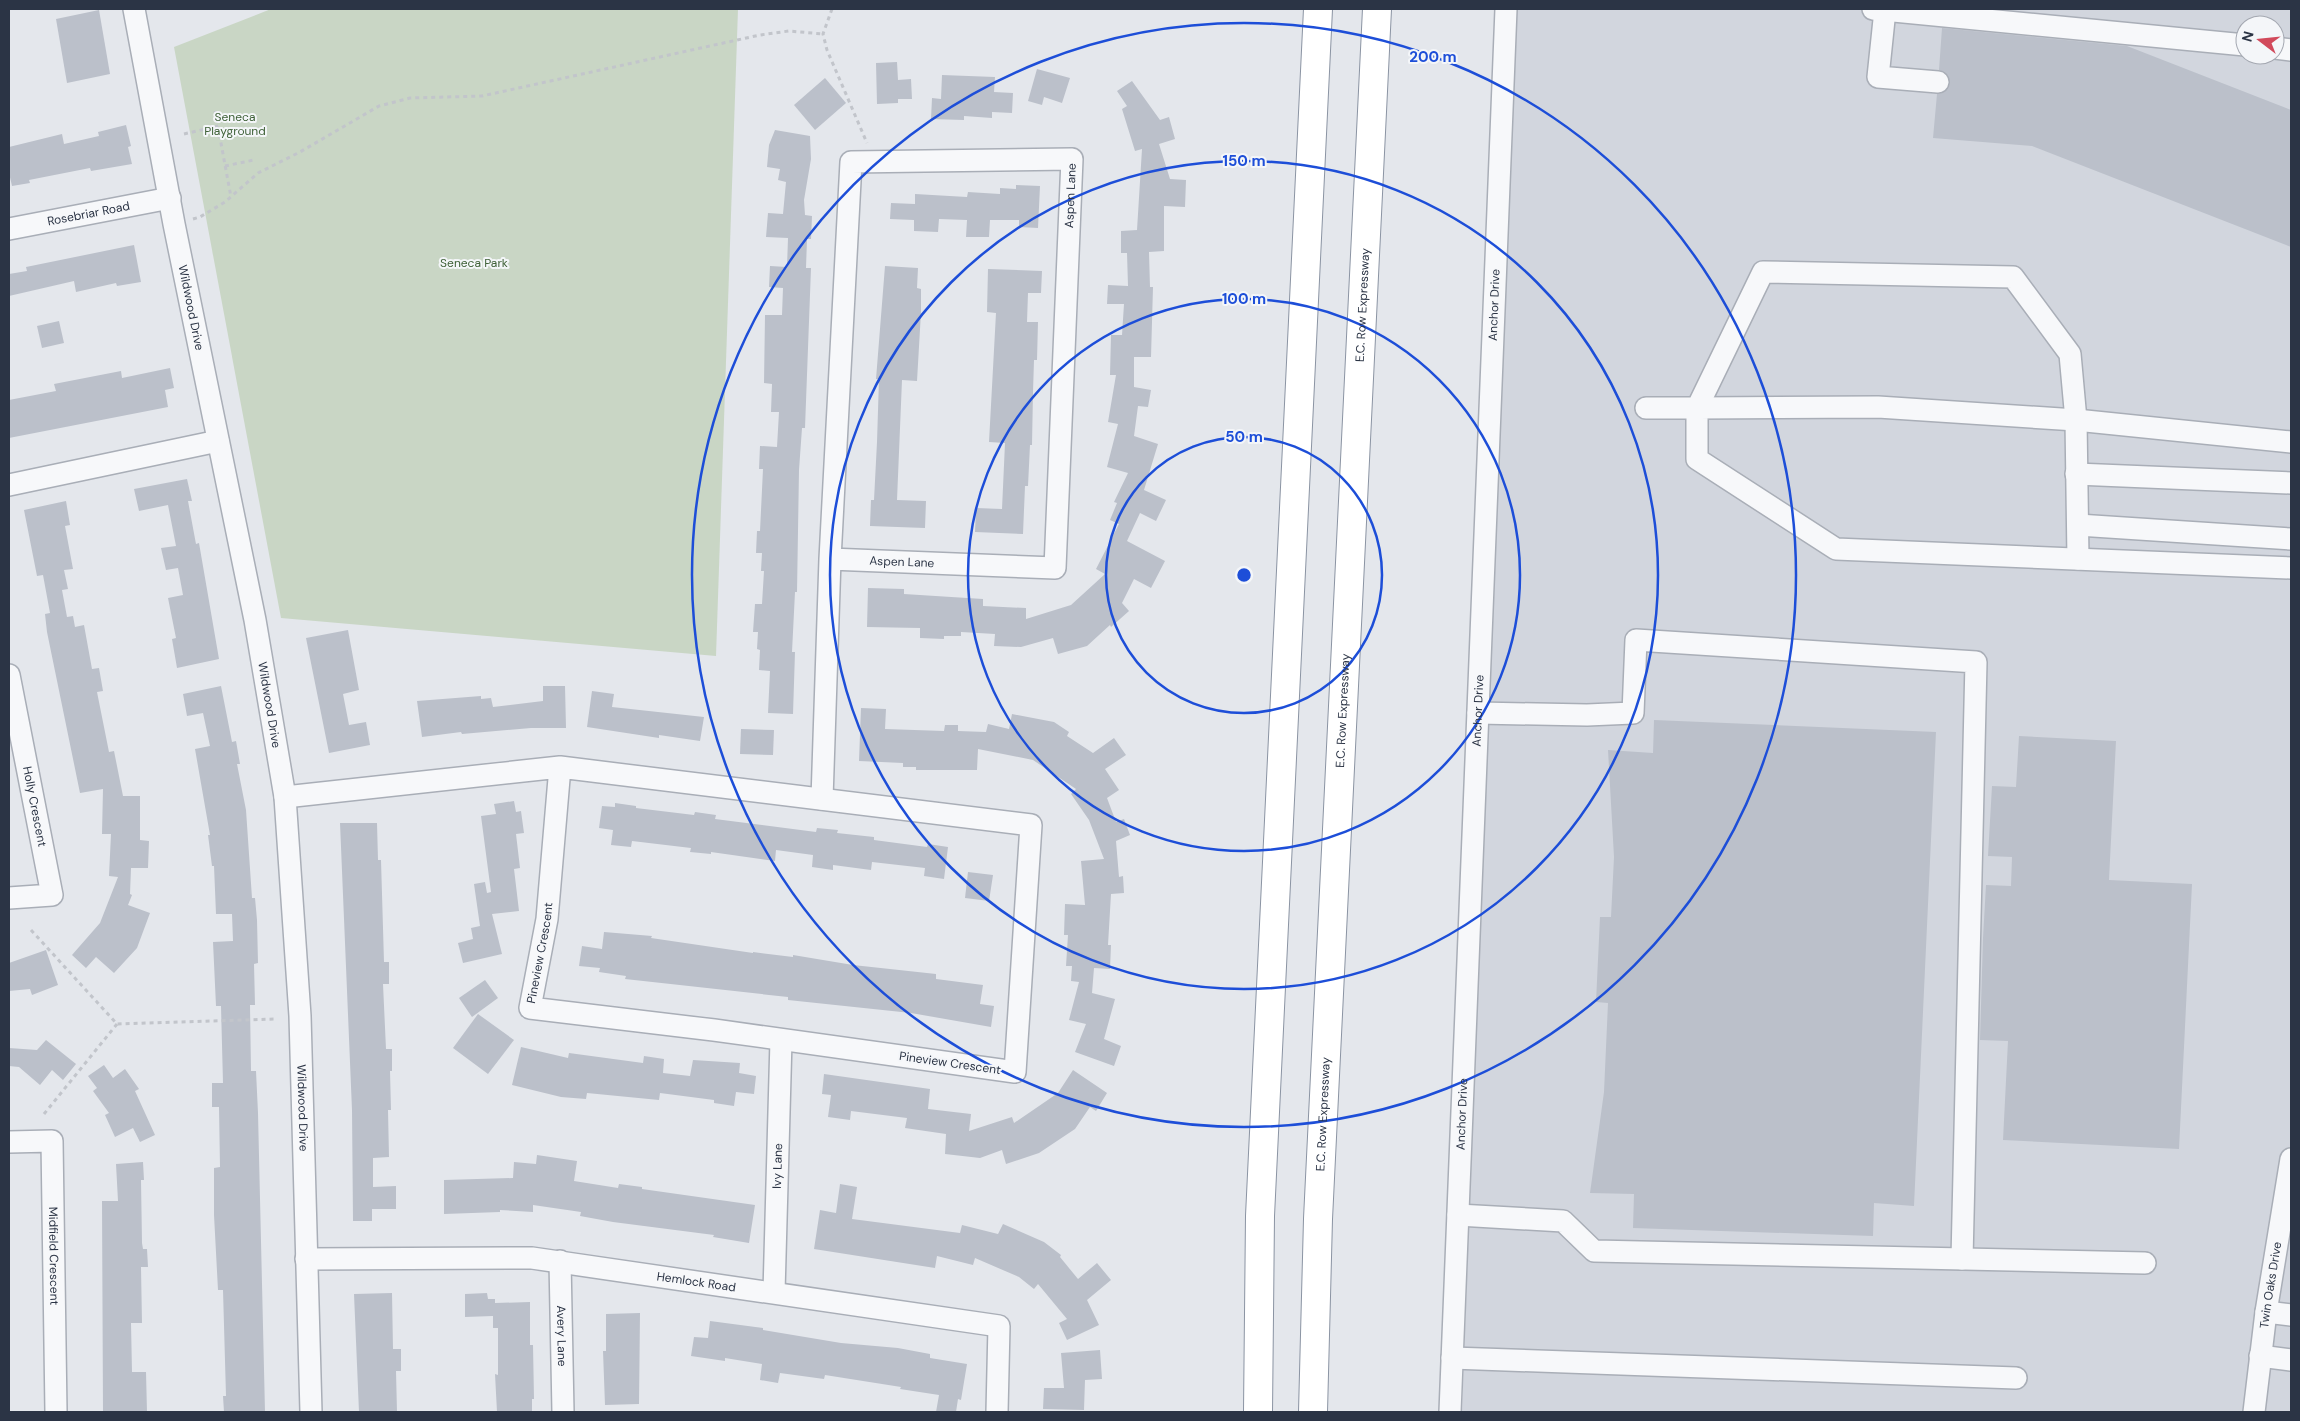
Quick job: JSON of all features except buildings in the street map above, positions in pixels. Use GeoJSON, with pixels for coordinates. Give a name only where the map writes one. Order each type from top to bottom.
{"type":"FeatureCollection","features":[{"type":"Feature","properties":{"kind":"highway"},"geometry":{"type":"LineString","coordinates":[[1258,1412],[1260,1216],[1318,9]]}},
{"type":"Feature","properties":{"kind":"highway","name":"E.C. Row Expressway"},"geometry":{"type":"LineString","coordinates":[[1313,1412],[1318,1219],[1377,9]]}},
{"type":"Feature","properties":{"kind":"street","name":"Wildwood Drive"},"geometry":{"type":"LineString","coordinates":[[134,9],[218,441],[255,620],[285,797],[300,1016],[311,1412]]}},
{"type":"Feature","properties":{"kind":"street","name":"Anchor Drive"},"geometry":{"type":"LineString","coordinates":[[1450,1412],[1506,9]]}},
{"type":"Feature","properties":{"kind":"street"},"geometry":{"type":"LineString","coordinates":[[1938,82],[1878,77],[1879,9],[2235,44]]}},
{"type":"Feature","properties":{"kind":"street","name":"Aspen Lane"},"geometry":{"type":"LineString","coordinates":[[822,799],[830,560],[851,162],[1072,159],[1055,568],[830,560]]}},
{"type":"Feature","properties":{"kind":"street","name":"Rosebriar Road"},"geometry":{"type":"LineString","coordinates":[[9,229],[170,198]]}},
{"type":"Feature","properties":{"kind":"street"},"geometry":{"type":"LineString","coordinates":[[2078,559],[2076,420],[2070,354],[2013,277],[1763,272],[1697,408],[1697,459],[1836,550],[2291,568]]}},
{"type":"Feature","properties":{"kind":"street"},"geometry":{"type":"LineString","coordinates":[[1646,408],[1878,408],[2076,420],[2291,442]]}},
{"type":"Feature","properties":{"kind":"street"},"geometry":{"type":"LineString","coordinates":[[9,486],[218,441]]}},
{"type":"Feature","properties":{"kind":"street"},"geometry":{"type":"LineString","coordinates":[[2076,474],[2291,483]]}},
{"type":"Feature","properties":{"kind":"street"},"geometry":{"type":"LineString","coordinates":[[2078,526],[2291,539]]}},
{"type":"Feature","properties":{"kind":"street"},"geometry":{"type":"LineString","coordinates":[[1478,713],[1587,715],[1633,712],[1636,640],[1976,662],[1962,1259]]}},
{"type":"Feature","properties":{"kind":"street","name":"Holly Crescent"},"geometry":{"type":"LineString","coordinates":[[9,675],[52,895],[9,898]]}},
{"type":"Feature","properties":{"kind":"street","name":"Pineview Crescent"},"geometry":{"type":"LineString","coordinates":[[285,797],[560,767],[1031,825],[1015,1072],[530,1008],[547,919],[560,767]]}},
{"type":"Feature","properties":{"kind":"street","name":"Ivy Lane"},"geometry":{"type":"LineString","coordinates":[[774,1292],[781,1040]]}},
{"type":"Feature","properties":{"kind":"street","name":"Midfield Crescent"},"geometry":{"type":"LineString","coordinates":[[9,1142],[52,1141],[56,1412]]}},
{"type":"Feature","properties":{"kind":"street","name":"Twin Oaks Drive"},"geometry":{"type":"LineString","coordinates":[[2254,1412],[2266,1312],[2291,1159]]}},
{"type":"Feature","properties":{"kind":"street"},"geometry":{"type":"LineString","coordinates":[[1458,1215],[1563,1221],[1594,1251],[2145,1263]]}},
{"type":"Feature","properties":{"kind":"street","name":"Hemlock Road"},"geometry":{"type":"LineString","coordinates":[[306,1259],[532,1258],[999,1326],[997,1412]]}},
{"type":"Feature","properties":{"kind":"street","name":"Avery Lane"},"geometry":{"type":"LineString","coordinates":[[560,1261],[563,1412]]}},
{"type":"Feature","properties":{"kind":"street"},"geometry":{"type":"LineString","coordinates":[[2266,1312],[2291,1315]]}},
{"type":"Feature","properties":{"kind":"street"},"geometry":{"type":"LineString","coordinates":[[2260,1356],[2291,1360]]}},
{"type":"Feature","properties":{"kind":"street"},"geometry":{"type":"LineString","coordinates":[[1452,1358],[2016,1378]]}},
{"type":"Feature","properties":{"kind":"path"},"geometry":{"type":"LineString","coordinates":[[832,9],[823,34],[827,50],[864,135]]}},
{"type":"Feature","properties":{"kind":"path"},"geometry":{"type":"LineString","coordinates":[[200,217],[231,197],[258,173],[300,152],[379,106],[410,98],[482,96],[760,35],[789,31],[823,34]]}},
{"type":"Feature","properties":{"kind":"path"},"geometry":{"type":"LineString","coordinates":[[215,111],[231,197]]}},
{"type":"Feature","properties":{"kind":"path"},"geometry":{"type":"LineString","coordinates":[[184,134],[218,126]]}},
{"type":"Feature","properties":{"kind":"path"},"geometry":{"type":"LineString","coordinates":[[225,166],[254,160]]}},
{"type":"Feature","properties":{"kind":"path"},"geometry":{"type":"LineString","coordinates":[[31,930],[116,1024]]}},
{"type":"Feature","properties":{"kind":"path"},"geometry":{"type":"LineString","coordinates":[[44,1114],[116,1024],[275,1019]]}},
{"type":"Feature","properties":{"kind":"shaded area"},"geometry":{"type":"Polygon","coordinates":[[[1514,9],[2291,9],[2291,1412],[1462,1412],[1514,9]]]}},
{"type":"Feature","properties":{"kind":"green space","name":"Seneca Park"},"geometry":{"type":"Polygon","coordinates":[[[271,9],[738,9],[716,656],[281,618],[174,47],[271,9]]]}},
{"type":"Feature","properties":{"kind":"park label","name":"Seneca Playground"},"geometry":{"type":"Point","coordinates":[235,124]}}]}
